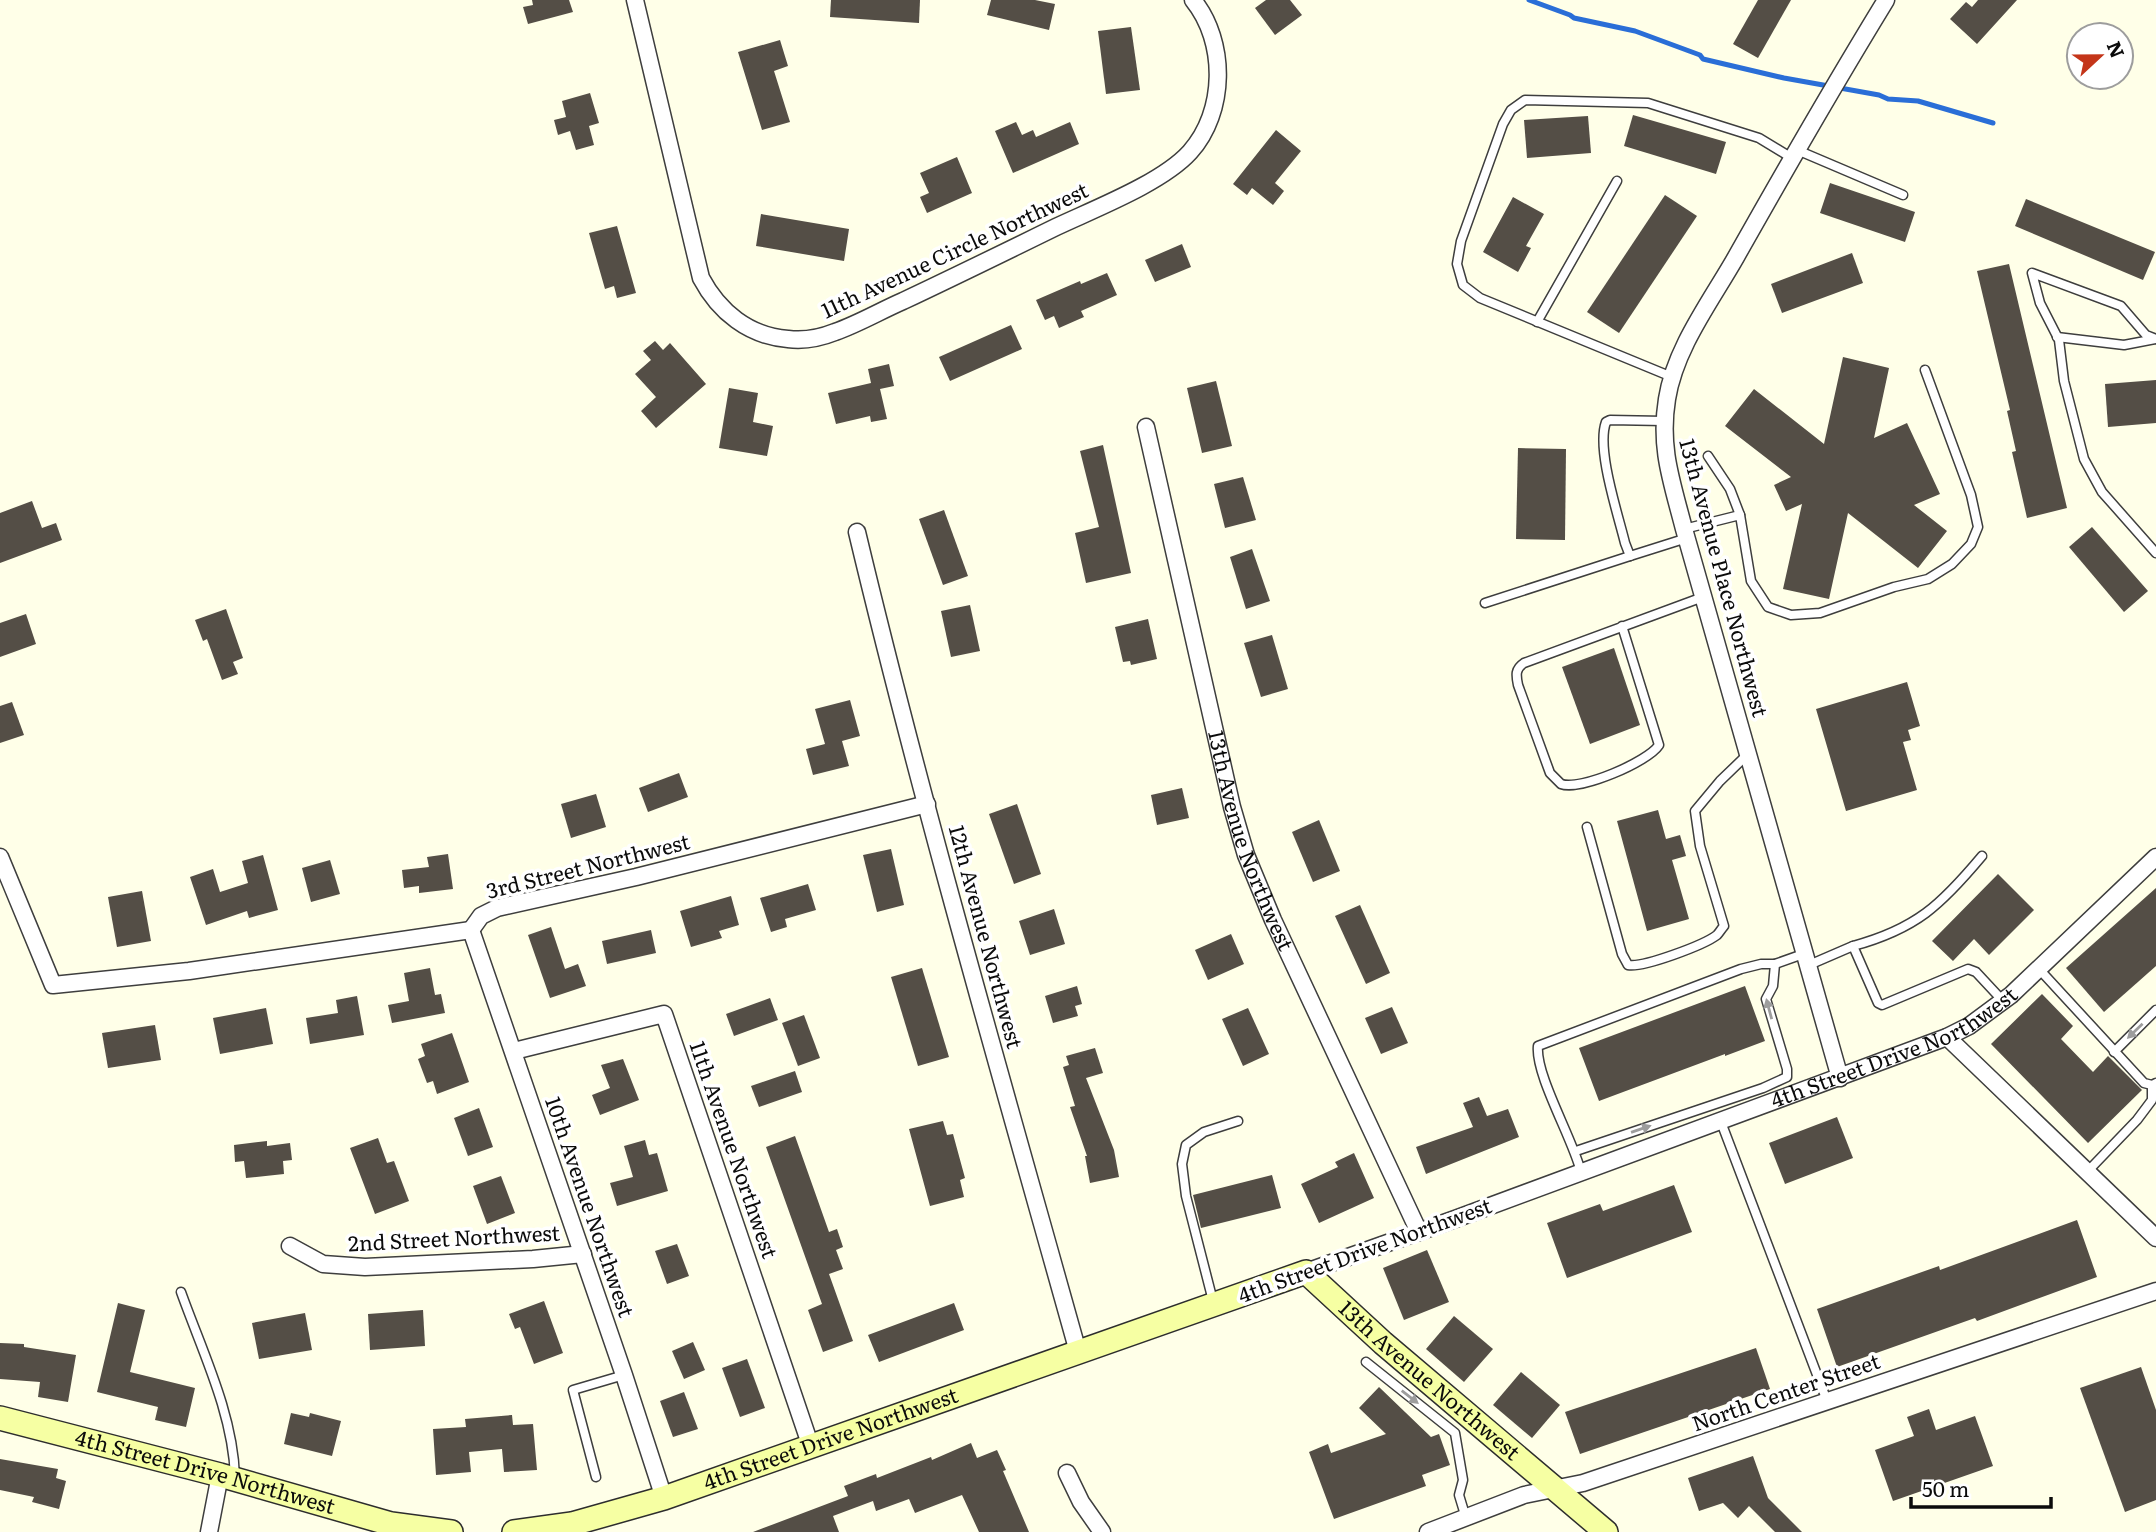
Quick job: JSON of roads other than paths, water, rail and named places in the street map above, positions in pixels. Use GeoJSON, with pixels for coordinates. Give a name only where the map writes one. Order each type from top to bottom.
{"type":"FeatureCollection","features":[{"type":"Feature","properties":{"kind":"main road","name":"4th Street Drive Northwest"},"geometry":{"type":"LineString","coordinates":[[514,1532],[572,1524],[664,1498],[1306,1272]]}},
{"type":"Feature","properties":{"kind":"main road","name":"13th Avenue Northwest"},"geometry":{"type":"LineString","coordinates":[[1306,1272],[1383,1343],[1463,1425],[1555,1489],[1606,1532]]}},
{"type":"Feature","properties":{"kind":"main road","name":"4th Street Drive Northwest"},"geometry":{"type":"LineString","coordinates":[[0,1418],[228,1477],[391,1524],[451,1532]]}},
{"type":"Feature","properties":{"kind":"street","name":"11th Avenue Circle Northwest"},"geometry":{"type":"LineString","coordinates":[[635,0],[701,278],[719,305],[743,325],[773,337],[805,339],[836,332],[976,267],[1153,179],[1189,153],[1207,127],[1215,107],[1217,86],[1212,39],[1193,0]]}},
{"type":"Feature","properties":{"kind":"street","name":"13th Avenue Place Northwest"},"geometry":{"type":"LineString","coordinates":[[1840,1078],[1703,597],[1664,451],[1664,421],[1672,377],[1684,348],[1817,113],[1886,0]]}},
{"type":"Feature","properties":{"kind":"street","name":"13th Avenue Northwest"},"geometry":{"type":"LineString","coordinates":[[1146,427],[1229,793],[1246,855],[1273,920],[1419,1231]]}},
{"type":"Feature","properties":{"kind":"street","name":"12th Avenue Northwest"},"geometry":{"type":"LineString","coordinates":[[857,532],[885,649],[1078,1352]]}},
{"type":"Feature","properties":{"kind":"street","name":"3rd Street Northwest"},"geometry":{"type":"LineString","coordinates":[[471,930],[481,916],[497,908],[636,877],[927,804]]}},
{"type":"Feature","properties":{"kind":"street"},"geometry":{"type":"LineString","coordinates":[[0,857],[53,985],[189,971],[471,930]]}},
{"type":"Feature","properties":{"kind":"street","name":"4th Street Drive Northwest"},"geometry":{"type":"LineString","coordinates":[[1306,1272],[1947,1037],[1969,1026],[2003,1001],[2156,857]]}},
{"type":"Feature","properties":{"kind":"street","name":"10th Avenue Northwest"},"geometry":{"type":"LineString","coordinates":[[471,930],[664,1498]]}},
{"type":"Feature","properties":{"kind":"street","name":"11th Avenue Northwest"},"geometry":{"type":"LineString","coordinates":[[514,1051],[664,1014],[811,1447]]}},
{"type":"Feature","properties":{"kind":"street"},"geometry":{"type":"LineString","coordinates":[[1947,1037],[2156,1238]]}},
{"type":"Feature","properties":{"kind":"street","name":"2nd Street Northwest"},"geometry":{"type":"LineString","coordinates":[[290,1246],[323,1264],[365,1267],[583,1254]]}},
{"type":"Feature","properties":{"kind":"street","name":"North Center Street"},"geometry":{"type":"LineString","coordinates":[[1428,1532],[1524,1495],[1583,1483],[2156,1291]]}},
{"type":"Feature","properties":{"kind":"street"},"geometry":{"type":"LineString","coordinates":[[1067,1473],[1081,1503],[1102,1532]]}},
{"type":"Feature","properties":{"kind":"street"},"geometry":{"type":"LineString","coordinates":[[209,1532],[228,1477]]}},
{"type":"Feature","properties":{"kind":"lane"},"geometry":{"type":"LineString","coordinates":[[1672,377],[1480,298],[1463,285],[1457,264],[1461,241],[1503,124],[1511,110],[1525,100],[1648,103],[1759,138],[1903,195]]}},
{"type":"Feature","properties":{"kind":"lane"},"geometry":{"type":"LineString","coordinates":[[1537,322],[1617,181]]}},
{"type":"Feature","properties":{"kind":"lane"},"geometry":{"type":"LineString","coordinates":[[2156,339],[2146,335],[2122,306],[2032,273],[2040,303],[2057,337],[2064,381],[2084,459],[2102,492],[2156,553]]}},
{"type":"Feature","properties":{"kind":"lane"},"geometry":{"type":"LineString","coordinates":[[2057,337],[2124,345],[2156,339]]}},
{"type":"Feature","properties":{"kind":"lane"},"geometry":{"type":"LineString","coordinates":[[1708,456],[1730,489],[1740,515],[1751,581],[1768,607],[1791,615],[1820,613],[1894,587],[1927,579],[1952,564],[1971,544],[1979,527],[1971,495],[1925,370]]}},
{"type":"Feature","properties":{"kind":"lane"},"geometry":{"type":"LineString","coordinates":[[1630,556],[1603,446],[1604,428],[1610,420],[1664,421]]}},
{"type":"Feature","properties":{"kind":"lane"},"geometry":{"type":"LineString","coordinates":[[1485,603],[1630,556],[1740,515]]}},
{"type":"Feature","properties":{"kind":"lane"},"geometry":{"type":"LineString","coordinates":[[1622,626],[1659,745],[1655,751],[1639,761],[1599,779],[1574,786],[1560,784],[1550,773],[1518,685],[1516,672],[1524,663],[1622,626],[1703,597]]}},
{"type":"Feature","properties":{"kind":"lane"},"geometry":{"type":"LineString","coordinates":[[1587,827],[1622,954],[1628,965],[1636,967],[1672,955],[1718,934],[1724,926],[1700,846],[1695,811],[1720,781],[1748,754]]}},
{"type":"Feature","properties":{"kind":"lane"},"geometry":{"type":"LineString","coordinates":[[1581,1172],[1576,1152],[1538,1060],[1538,1046],[1741,968],[1807,959],[1878,939],[1905,928],[1929,913],[1982,856]]}},
{"type":"Feature","properties":{"kind":"lane"},"geometry":{"type":"LineString","coordinates":[[1853,946],[1878,1003],[1882,1005],[1968,969],[1976,972],[2003,1001]]}},
{"type":"Feature","properties":{"kind":"lane"},"geometry":{"type":"LineString","coordinates":[[1576,1152],[1763,1088],[1787,1077],[1766,999],[1773,986],[1776,964]]}},
{"type":"Feature","properties":{"kind":"lane"},"geometry":{"type":"LineString","coordinates":[[2039,969],[2144,1083],[2154,1084],[2152,1100],[2137,1121],[2087,1172]]}},
{"type":"Feature","properties":{"kind":"lane"},"geometry":{"type":"LineString","coordinates":[[2114,1052],[2156,1010]]}},
{"type":"Feature","properties":{"kind":"lane"},"geometry":{"type":"LineString","coordinates":[[1763,1088],[1768,1104]]}},
{"type":"Feature","properties":{"kind":"lane"},"geometry":{"type":"LineString","coordinates":[[1214,1304],[1186,1196],[1182,1164],[1186,1145],[1204,1132],[1238,1121]]}},
{"type":"Feature","properties":{"kind":"lane"},"geometry":{"type":"LineString","coordinates":[[1721,1122],[1827,1401]]}},
{"type":"Feature","properties":{"kind":"lane"},"geometry":{"type":"LineString","coordinates":[[181,1292],[213,1378],[234,1451],[228,1477]]}},
{"type":"Feature","properties":{"kind":"lane"},"geometry":{"type":"LineString","coordinates":[[1366,1362],[1463,1425],[1463,1480],[1459,1495],[1466,1518]]}},
{"type":"Feature","properties":{"kind":"lane"},"geometry":{"type":"LineString","coordinates":[[596,1477],[573,1390],[624,1375]]}},
{"type":"Feature","properties":{"kind":"waterway"},"geometry":{"type":"LineString","coordinates":[[1529,0],[1574,18],[1635,31],[1700,55],[1703,59],[1888,99],[1918,101],[1993,123]]}}]}
